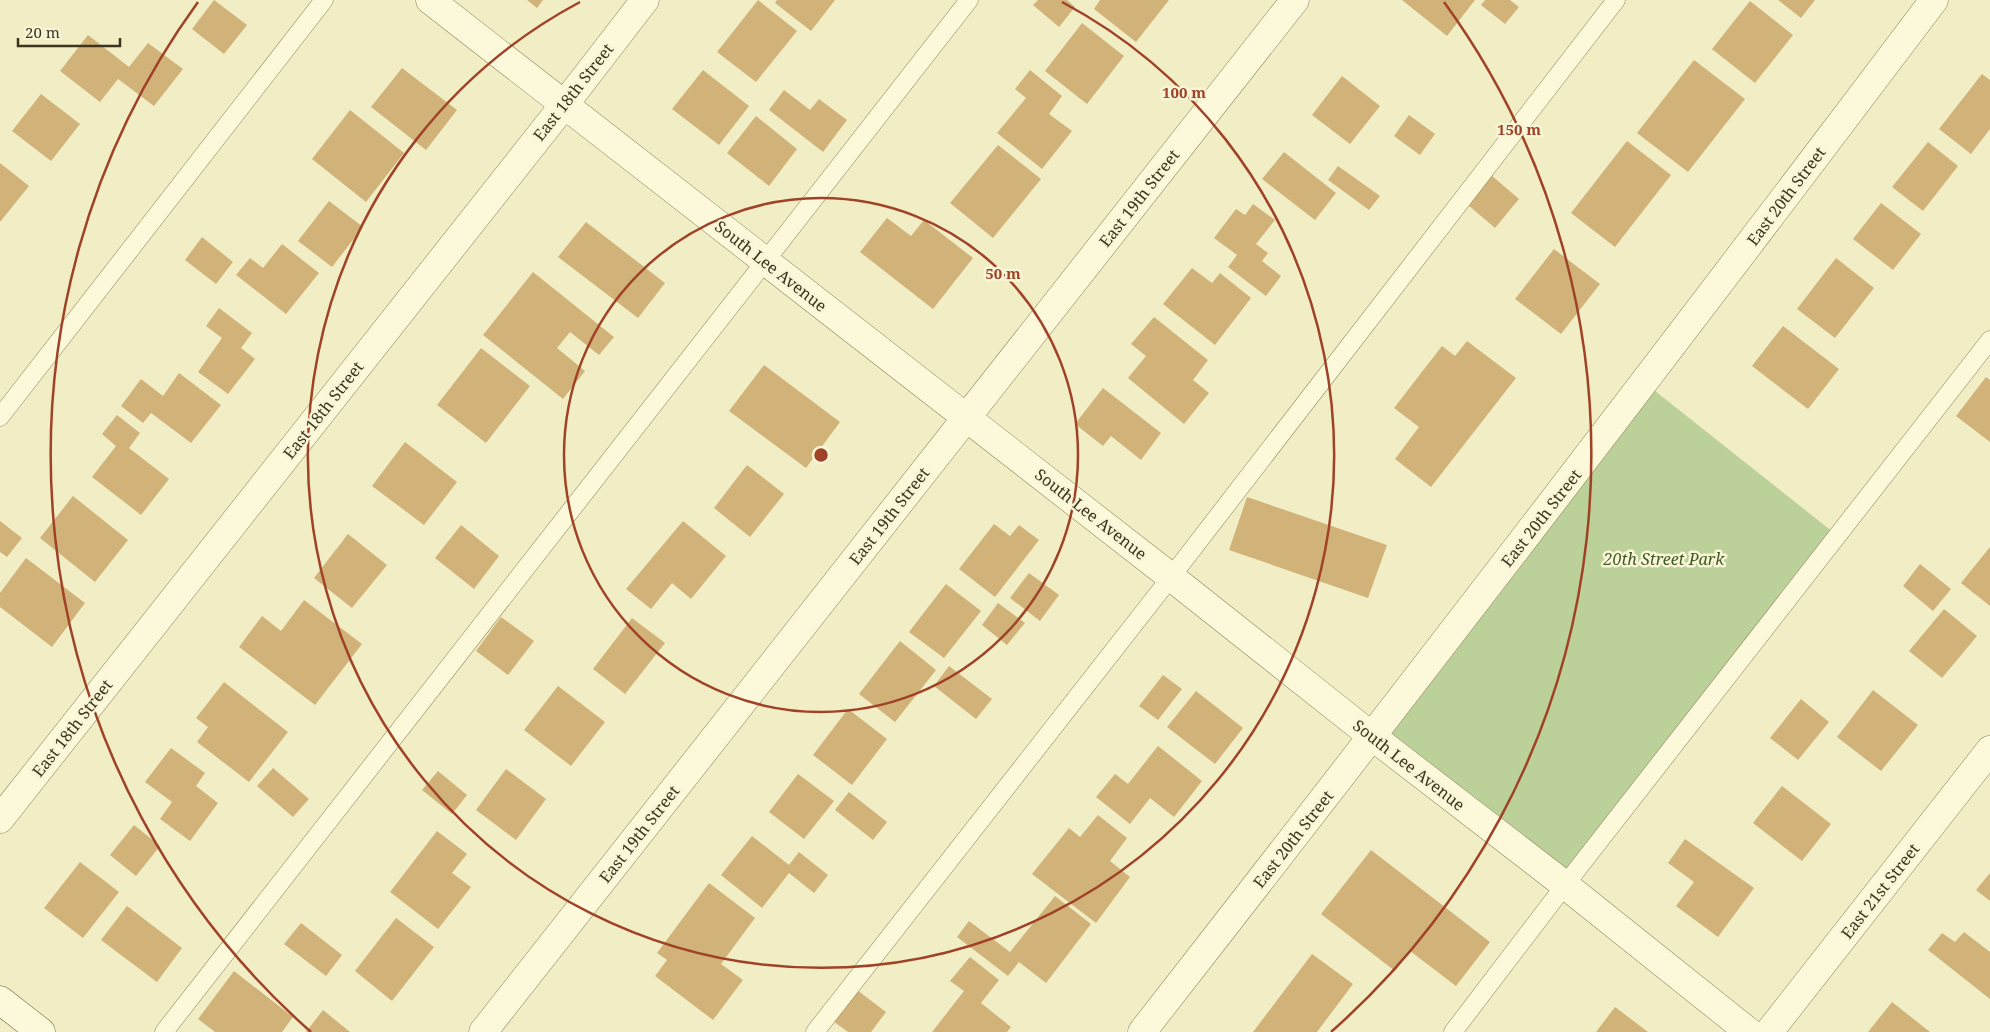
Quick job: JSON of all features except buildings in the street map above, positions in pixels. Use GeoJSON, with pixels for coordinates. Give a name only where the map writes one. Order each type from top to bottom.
{"type":"FeatureCollection","features":[{"type":"Feature","properties":{"kind":"street","name":"South Lee Avenue"},"geometry":{"type":"LineString","coordinates":[[430,0],[1172,577],[1749,1032]]}},
{"type":"Feature","properties":{"kind":"street","name":"East 18th Street"},"geometry":{"type":"LineString","coordinates":[[0,819],[645,0]]}},
{"type":"Feature","properties":{"kind":"street","name":"East 19th Street"},"geometry":{"type":"LineString","coordinates":[[483,1032],[1295,0]]}},
{"type":"Feature","properties":{"kind":"street","name":"East 20th Street"},"geometry":{"type":"LineString","coordinates":[[1142,1032],[1373,737],[1645,383],[1934,0]]}},
{"type":"Feature","properties":{"kind":"street","name":"East 21st Street"},"geometry":{"type":"LineString","coordinates":[[1769,1032],[1990,750]]}},
{"type":"Feature","properties":{"kind":"street"},"geometry":{"type":"LineString","coordinates":[[0,1000],[41,1032]]}},
{"type":"Feature","properties":{"kind":"lane"},"geometry":{"type":"LineString","coordinates":[[0,417],[324,0]]}},
{"type":"Feature","properties":{"kind":"lane"},"geometry":{"type":"LineString","coordinates":[[164,1032],[969,0]]}},
{"type":"Feature","properties":{"kind":"lane"},"geometry":{"type":"LineString","coordinates":[[815,1032],[1172,577],[1616,0]]}},
{"type":"Feature","properties":{"kind":"lane"},"geometry":{"type":"LineString","coordinates":[[1453,1032],[1565,885],[1990,340]]}},
{"type":"Feature","properties":{"kind":"green space","name":"20th Street Park"},"geometry":{"type":"Polygon","coordinates":[[[1645,383],[1838,536],[1565,885],[1373,737],[1645,383]]]}}]}
